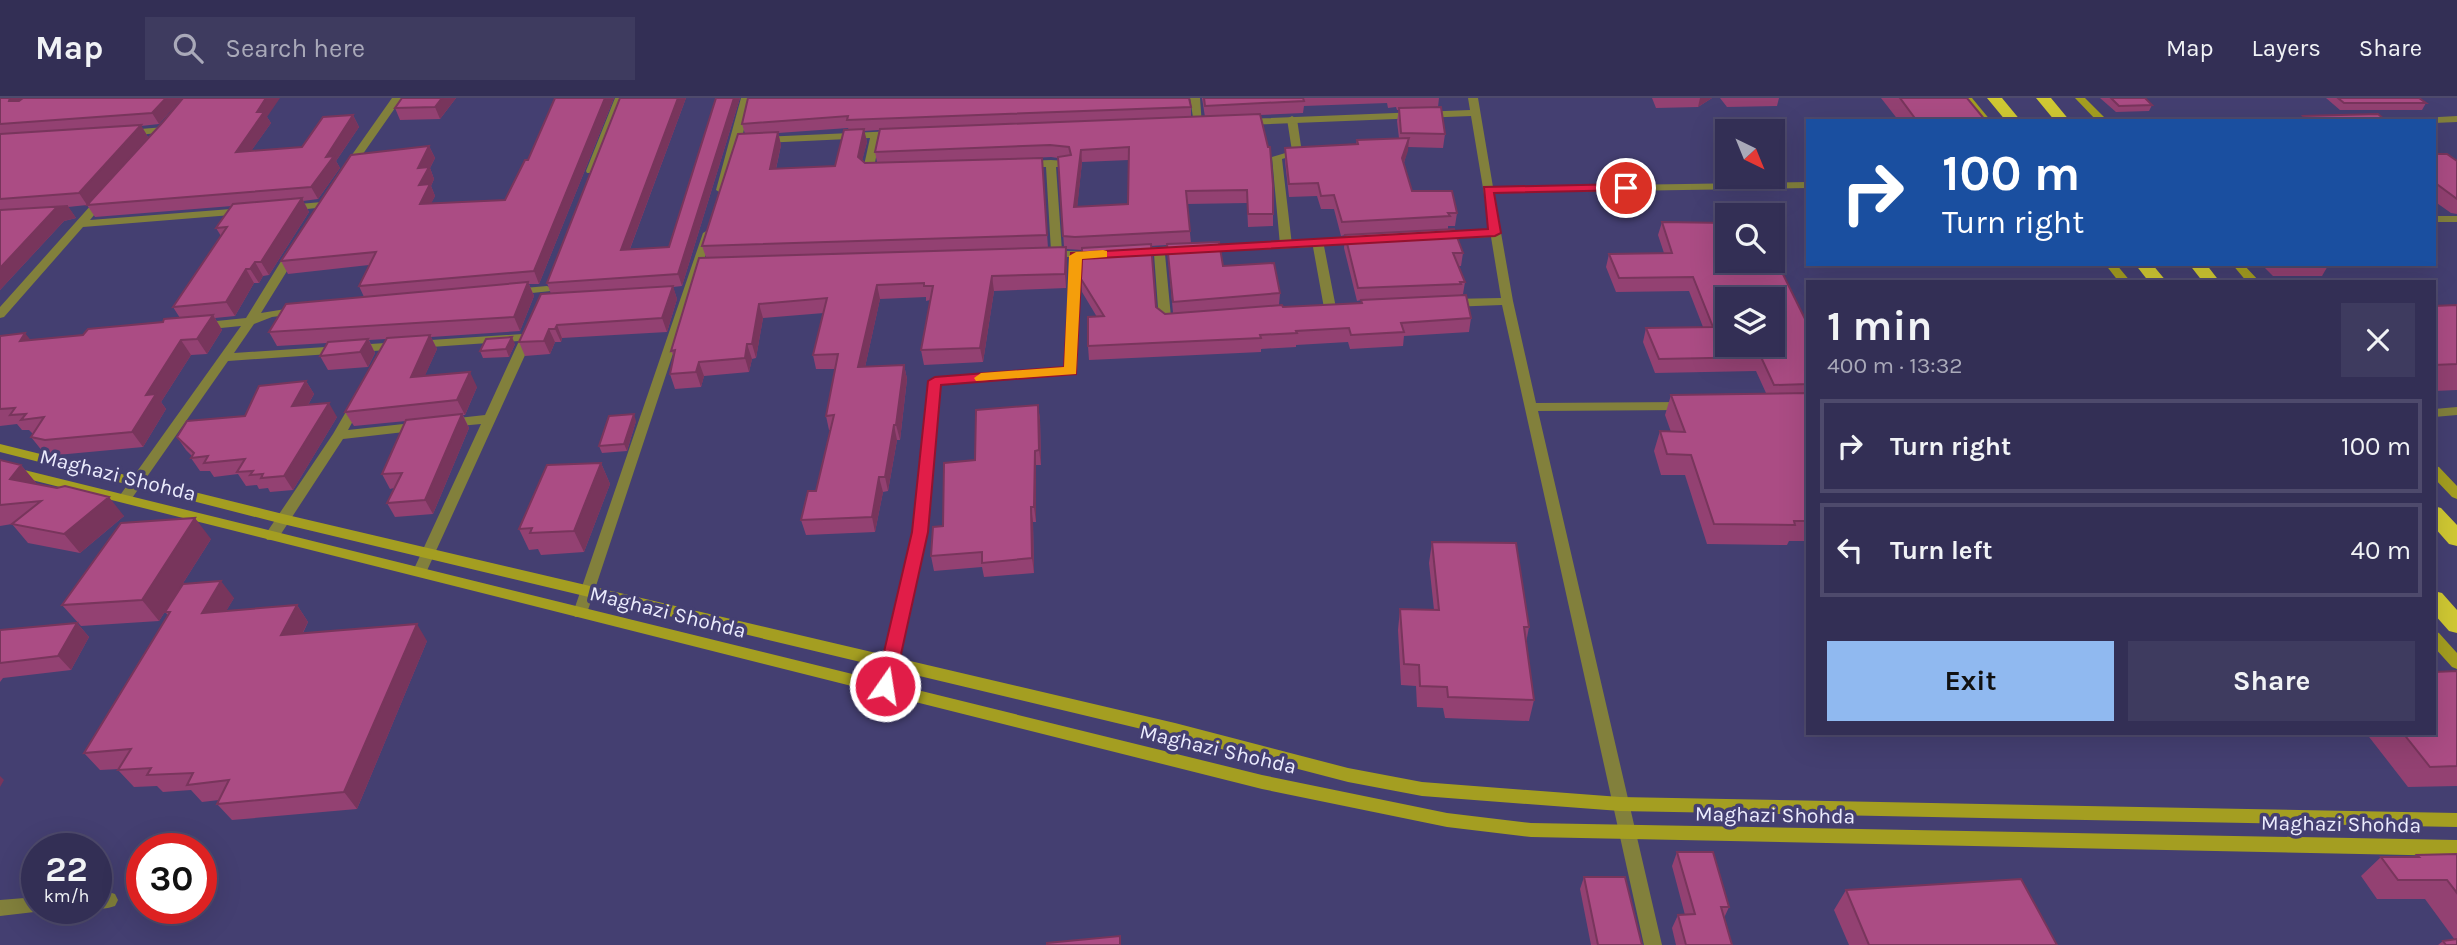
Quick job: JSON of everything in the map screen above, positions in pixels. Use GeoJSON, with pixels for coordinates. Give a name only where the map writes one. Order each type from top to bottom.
{"type":"FeatureCollection","features":[{"type":"Feature","properties":{"kind":"highway"},"geometry":{"type":"LineString","coordinates":[[1994,98],[2012,119]]}},
{"type":"Feature","properties":{"kind":"highway"},"geometry":{"type":"LineString","coordinates":[[2043,98],[2061,119]]}},
{"type":"Feature","properties":{"kind":"highway"},"geometry":{"type":"LineString","coordinates":[[2145,266],[2157,280]]}},
{"type":"Feature","properties":{"kind":"highway"},"geometry":{"type":"LineString","coordinates":[[2199,266],[2210,280]]}},
{"type":"Feature","properties":{"kind":"highway"},"geometry":{"type":"LineString","coordinates":[[2436,515],[2457,539]]}},
{"type":"Feature","properties":{"kind":"highway"},"geometry":{"type":"LineString","coordinates":[[2436,601],[2457,625]]}},
{"type":"Feature","properties":{"kind":"street"},"geometry":{"type":"LineString","coordinates":[[337,184],[397,98]]}},
{"type":"Feature","properties":{"kind":"street"},"geometry":{"type":"LineString","coordinates":[[585,187],[620,98]]}},
{"type":"Feature","properties":{"kind":"street"},"geometry":{"type":"LineString","coordinates":[[717,203],[746,98]]}},
{"type":"Feature","properties":{"kind":"street"},"geometry":{"type":"LineString","coordinates":[[1195,98],[1199,124]]}},
{"type":"Feature","properties":{"kind":"street"},"geometry":{"type":"LineString","coordinates":[[1473,98],[1507,301],[1653,945]]}},
{"type":"Feature","properties":{"kind":"street"},"geometry":{"type":"LineString","coordinates":[[1967,98],[1984,119]]}},
{"type":"Feature","properties":{"kind":"street"},"geometry":{"type":"LineString","coordinates":[[2080,98],[2101,119]]}},
{"type":"Feature","properties":{"kind":"street"},"geometry":{"type":"LineString","coordinates":[[1226,122],[1475,113]]}},
{"type":"Feature","properties":{"kind":"street"},"geometry":{"type":"LineString","coordinates":[[1286,245],[1277,157],[1297,153],[1292,119]]}},
{"type":"Feature","properties":{"kind":"street"},"geometry":{"type":"LineString","coordinates":[[2436,120],[2457,119]]}},
{"type":"Feature","properties":{"kind":"street"},"geometry":{"type":"LineString","coordinates":[[156,140],[174,120]]}},
{"type":"Feature","properties":{"kind":"street"},"geometry":{"type":"LineString","coordinates":[[1187,124],[1213,123]]}},
{"type":"Feature","properties":{"kind":"street"},"geometry":{"type":"LineString","coordinates":[[123,133],[165,130]]}},
{"type":"Feature","properties":{"kind":"street"},"geometry":{"type":"LineString","coordinates":[[736,141],[904,134]]}},
{"type":"Feature","properties":{"kind":"street"},"geometry":{"type":"LineString","coordinates":[[876,135],[868,170],[887,170]]}},
{"type":"Feature","properties":{"kind":"street"},"geometry":{"type":"LineString","coordinates":[[1051,163],[1057,254]]}},
{"type":"Feature","properties":{"kind":"street"},"geometry":{"type":"LineString","coordinates":[[1010,165],[1066,164]]}},
{"type":"Feature","properties":{"kind":"street"},"geometry":{"type":"LineString","coordinates":[[1488,190],[1806,185]]}},
{"type":"Feature","properties":{"kind":"street"},"geometry":{"type":"LineString","coordinates":[[0,314],[110,190]]}},
{"type":"Feature","properties":{"kind":"street"},"geometry":{"type":"LineString","coordinates":[[281,208],[326,200],[315,217]]}},
{"type":"Feature","properties":{"kind":"street"},"geometry":{"type":"LineString","coordinates":[[78,212],[91,211]]}},
{"type":"Feature","properties":{"kind":"street"},"geometry":{"type":"LineString","coordinates":[[78,224],[254,211]]}},
{"type":"Feature","properties":{"kind":"street"},"geometry":{"type":"LineString","coordinates":[[580,613],[659,385],[713,216]]}},
{"type":"Feature","properties":{"kind":"street"},"geometry":{"type":"LineString","coordinates":[[2436,219],[2457,219]]}},
{"type":"Feature","properties":{"kind":"street"},"geometry":{"type":"LineString","coordinates":[[1427,237],[1495,233]]}},
{"type":"Feature","properties":{"kind":"street"},"geometry":{"type":"LineString","coordinates":[[125,498],[250,321],[300,240]]}},
{"type":"Feature","properties":{"kind":"street"},"geometry":{"type":"LineString","coordinates":[[1030,255],[1076,256],[1373,240]]}},
{"type":"Feature","properties":{"kind":"street"},"geometry":{"type":"LineString","coordinates":[[1318,244],[1330,308]]}},
{"type":"Feature","properties":{"kind":"street"},"geometry":{"type":"LineString","coordinates":[[1159,250],[1165,321],[1193,318]]}},
{"type":"Feature","properties":{"kind":"street"},"geometry":{"type":"LineString","coordinates":[[885,686],[920,532],[935,381],[1071,371],[1076,256]]}},
{"type":"Feature","properties":{"kind":"street"},"geometry":{"type":"LineString","coordinates":[[698,266],[712,265]]}},
{"type":"Feature","properties":{"kind":"street"},"geometry":{"type":"LineString","coordinates":[[2112,266],[2123,280]]}},
{"type":"Feature","properties":{"kind":"street"},"geometry":{"type":"LineString","coordinates":[[2239,266],[2252,280]]}},
{"type":"Feature","properties":{"kind":"street"},"geometry":{"type":"LineString","coordinates":[[505,293],[549,283],[542,302],[555,301]]}},
{"type":"Feature","properties":{"kind":"street"},"geometry":{"type":"LineString","coordinates":[[674,292],[687,292]]}},
{"type":"Feature","properties":{"kind":"street"},"geometry":{"type":"LineString","coordinates":[[1439,303],[1507,301]]}},
{"type":"Feature","properties":{"kind":"street"},"geometry":{"type":"LineString","coordinates":[[1316,309],[1344,307]]}},
{"type":"Feature","properties":{"kind":"street"},"geometry":{"type":"LineString","coordinates":[[194,327],[250,321],[270,314],[311,310]]}},
{"type":"Feature","properties":{"kind":"street"},"geometry":{"type":"LineString","coordinates":[[420,571],[537,314]]}},
{"type":"Feature","properties":{"kind":"street"},"geometry":{"type":"LineString","coordinates":[[225,357],[386,351],[527,337]]}},
{"type":"Feature","properties":{"kind":"street"},"geometry":{"type":"LineString","coordinates":[[272,536],[339,435],[364,390]]}},
{"type":"Feature","properties":{"kind":"street"},"geometry":{"type":"LineString","coordinates":[[1531,407],[1697,406]]}},
{"type":"Feature","properties":{"kind":"street"},"geometry":{"type":"LineString","coordinates":[[2436,413],[2457,411]]}},
{"type":"Feature","properties":{"kind":"street"},"geometry":{"type":"LineString","coordinates":[[339,435],[489,419]]}},
{"type":"Feature","properties":{"kind":"street","name":"Maghazi Shohda"},"geometry":{"type":"LineString","coordinates":[[0,448],[428,554],[1422,789],[1620,804],[2457,820]]}},
{"type":"Feature","properties":{"kind":"street","name":"Maghazi Shohda"},"geometry":{"type":"LineString","coordinates":[[0,468],[885,686],[1262,782],[1447,820],[1531,830],[2457,848]]}},
{"type":"Feature","properties":{"kind":"street"},"geometry":{"type":"LineString","coordinates":[[2436,472],[2457,494]]}},
{"type":"Feature","properties":{"kind":"street"},"geometry":{"type":"LineString","coordinates":[[2436,639],[2457,663]]}},
{"type":"Feature","properties":{"kind":"street"},"geometry":{"type":"LineString","coordinates":[[0,908],[21,906]]}},
{"type":"Feature","properties":{"kind":"building"},"geometry":{"type":"Polygon","coordinates":[[[0,98],[19,101],[23,98],[166,98],[152,113],[0,124],[0,98]]]}},
{"type":"Feature","properties":{"kind":"building"},"geometry":{"type":"Polygon","coordinates":[[[183,98],[266,98],[257,112],[264,112],[236,152],[302,147],[323,117],[353,115],[326,157],[334,156],[311,187],[87,205],[183,98]]]}},
{"type":"Feature","properties":{"kind":"building"},"geometry":{"type":"Polygon","coordinates":[[[402,98],[442,98],[435,107],[395,108],[402,98]]]}},
{"type":"Feature","properties":{"kind":"building"},"geometry":{"type":"Polygon","coordinates":[[[555,98],[605,98],[534,271],[359,286],[376,252],[281,261],[351,155],[429,146],[418,168],[429,167],[419,185],[430,184],[420,204],[505,200],[525,160],[528,160],[555,98]]]}},
{"type":"Feature","properties":{"kind":"building"},"geometry":{"type":"Polygon","coordinates":[[[620,98],[678,98],[621,250],[669,247],[716,98],[734,98],[678,274],[547,283],[620,98]]]}},
{"type":"Feature","properties":{"kind":"building"},"geometry":{"type":"Polygon","coordinates":[[[748,98],[1189,98],[1191,107],[847,120],[848,116],[742,124],[748,98]]]}},
{"type":"Feature","properties":{"kind":"building"},"geometry":{"type":"Polygon","coordinates":[[[1204,98],[1303,98],[1304,101],[1205,106],[1204,98]]]}},
{"type":"Feature","properties":{"kind":"building"},"geometry":{"type":"Polygon","coordinates":[[[1900,98],[1967,98],[1984,119],[1916,119],[1900,98]]]}},
{"type":"Feature","properties":{"kind":"building"},"geometry":{"type":"Polygon","coordinates":[[[2111,98],[2145,98],[2152,105],[2119,106],[2111,98]]]}},
{"type":"Feature","properties":{"kind":"building"},"geometry":{"type":"Polygon","coordinates":[[[2338,98],[2419,98],[2426,103],[2344,103],[2338,98]]]}},
{"type":"Feature","properties":{"kind":"building"},"geometry":{"type":"Polygon","coordinates":[[[1441,107],[1445,134],[1401,133],[1399,108],[1441,107]]]}},
{"type":"Feature","properties":{"kind":"building"},"geometry":{"type":"Polygon","coordinates":[[[1260,114],[1270,147],[1273,214],[1248,214],[1247,190],[1186,191],[1190,231],[1063,236],[1058,157],[1071,155],[1069,147],[1050,145],[875,152],[880,129],[1260,114]],[[1129,147],[1081,150],[1074,207],[1128,204],[1129,147]]]}},
{"type":"Feature","properties":{"kind":"building"},"geometry":{"type":"Polygon","coordinates":[[[2378,114],[2384,119],[2306,119],[2303,116],[2378,114]]]}},
{"type":"Feature","properties":{"kind":"building"},"geometry":{"type":"Polygon","coordinates":[[[141,125],[79,193],[0,199],[0,134],[141,125]]]}},
{"type":"Feature","properties":{"kind":"building"},"geometry":{"type":"Polygon","coordinates":[[[864,129],[858,157],[865,163],[1042,158],[1047,235],[702,246],[738,134],[778,132],[770,169],[835,166],[844,130],[864,129]]]}},
{"type":"Feature","properties":{"kind":"building"},"geometry":{"type":"Polygon","coordinates":[[[1409,138],[1402,158],[1412,191],[1452,191],[1457,213],[1448,213],[1450,216],[1342,222],[1334,195],[1321,196],[1318,183],[1289,184],[1285,148],[1358,144],[1357,140],[1409,138]]]}},
{"type":"Feature","properties":{"kind":"building"},"geometry":{"type":"Polygon","coordinates":[[[2436,154],[2447,154],[2457,161],[2457,199],[2436,183],[2436,154]]]}},
{"type":"Feature","properties":{"kind":"building"},"geometry":{"type":"Polygon","coordinates":[[[302,198],[261,262],[255,262],[250,269],[246,269],[226,302],[173,307],[227,227],[216,228],[233,204],[302,198]]]}},
{"type":"Feature","properties":{"kind":"building"},"geometry":{"type":"Polygon","coordinates":[[[68,206],[56,208],[0,268],[0,210],[68,206]]]}},
{"type":"Feature","properties":{"kind":"building"},"geometry":{"type":"Polygon","coordinates":[[[1662,222],[1715,223],[1715,273],[1782,273],[1806,321],[1806,384],[1774,385],[1761,357],[1659,359],[1646,328],[1713,327],[1693,277],[1619,278],[1609,254],[1672,253],[1662,222]]]}},
{"type":"Feature","properties":{"kind":"building"},"geometry":{"type":"Polygon","coordinates":[[[1454,229],[1463,253],[1453,253],[1465,282],[1358,288],[1345,235],[1454,229]]]}},
{"type":"Feature","properties":{"kind":"building"},"geometry":{"type":"Polygon","coordinates":[[[1219,242],[1223,266],[1274,263],[1280,293],[1173,302],[1167,244],[1219,242]]]}},
{"type":"Feature","properties":{"kind":"building"},"geometry":{"type":"Polygon","coordinates":[[[1151,244],[1156,307],[1165,314],[1466,295],[1471,318],[1401,323],[1404,332],[1351,335],[1349,328],[1260,335],[1261,338],[1088,346],[1088,317],[1104,316],[1081,279],[1082,248],[1151,244]]]}},
{"type":"Feature","properties":{"kind":"building"},"geometry":{"type":"Polygon","coordinates":[[[1066,247],[1065,274],[992,276],[980,348],[921,350],[933,286],[924,286],[924,283],[877,285],[858,367],[904,365],[896,425],[885,477],[879,477],[872,517],[801,520],[808,491],[816,491],[834,415],[826,416],[838,354],[813,355],[827,298],[759,304],[752,344],[747,344],[745,358],[699,362],[696,372],[670,374],[675,350],[671,351],[699,258],[1066,247]]]}},
{"type":"Feature","properties":{"kind":"building"},"geometry":{"type":"Polygon","coordinates":[[[528,282],[514,317],[269,332],[286,304],[528,282]]]}},
{"type":"Feature","properties":{"kind":"building"},"geometry":{"type":"Polygon","coordinates":[[[673,286],[662,318],[557,325],[555,329],[549,329],[544,341],[519,342],[541,294],[673,286]]]}},
{"type":"Feature","properties":{"kind":"building"},"geometry":{"type":"Polygon","coordinates":[[[2457,305],[2457,364],[2436,365],[2436,306],[2457,305]]]}},
{"type":"Feature","properties":{"kind":"building"},"geometry":{"type":"Polygon","coordinates":[[[213,315],[197,339],[181,340],[146,395],[156,394],[132,432],[45,440],[31,437],[44,417],[21,420],[26,414],[10,415],[15,408],[0,409],[0,336],[25,333],[20,341],[83,335],[88,329],[213,315]]]}},
{"type":"Feature","properties":{"kind":"building"},"geometry":{"type":"Polygon","coordinates":[[[430,335],[411,377],[470,372],[457,400],[345,412],[387,338],[430,335]]]}},
{"type":"Feature","properties":{"kind":"building"},"geometry":{"type":"Polygon","coordinates":[[[512,337],[506,349],[480,351],[486,339],[512,337]]]}},
{"type":"Feature","properties":{"kind":"building"},"geometry":{"type":"Polygon","coordinates":[[[368,339],[360,352],[320,356],[328,342],[368,339]]]}},
{"type":"Feature","properties":{"kind":"building"},"geometry":{"type":"Polygon","coordinates":[[[306,381],[292,406],[329,403],[284,476],[261,478],[263,474],[250,475],[253,471],[237,472],[245,459],[204,463],[208,456],[191,458],[194,453],[177,437],[187,421],[245,416],[259,386],[306,381]]]}},
{"type":"Feature","properties":{"kind":"building"},"geometry":{"type":"Polygon","coordinates":[[[1806,393],[1806,521],[1794,521],[1795,525],[1714,524],[1691,455],[1667,454],[1660,431],[1685,432],[1671,395],[1806,393]]]}},
{"type":"Feature","properties":{"kind":"building"},"geometry":{"type":"Polygon","coordinates":[[[1038,405],[1039,450],[1035,451],[1034,507],[1031,507],[1032,558],[982,563],[982,552],[931,556],[933,527],[943,526],[944,463],[975,460],[976,410],[1038,405]]]}},
{"type":"Feature","properties":{"kind":"building"},"geometry":{"type":"Polygon","coordinates":[[[462,414],[425,500],[387,503],[402,473],[382,474],[406,420],[462,414]]]}},
{"type":"Feature","properties":{"kind":"building"},"geometry":{"type":"Polygon","coordinates":[[[634,414],[624,444],[599,446],[609,416],[634,414]]]}},
{"type":"Feature","properties":{"kind":"building"},"geometry":{"type":"Polygon","coordinates":[[[0,460],[21,465],[10,479],[57,488],[65,486],[109,497],[64,534],[12,524],[41,501],[0,505],[0,460]]]}},
{"type":"Feature","properties":{"kind":"building"},"geometry":{"type":"Polygon","coordinates":[[[601,463],[574,531],[530,533],[532,528],[519,529],[547,465],[601,463]]]}},
{"type":"Feature","properties":{"kind":"building"},"geometry":{"type":"Polygon","coordinates":[[[195,518],[142,600],[62,605],[121,523],[195,518]]]}},
{"type":"Feature","properties":{"kind":"building"},"geometry":{"type":"Polygon","coordinates":[[[1432,542],[1516,543],[1529,627],[1524,627],[1534,700],[1448,697],[1447,687],[1420,686],[1419,665],[1404,664],[1400,609],[1439,610],[1432,542]]]}},
{"type":"Feature","properties":{"kind":"building"},"geometry":{"type":"Polygon","coordinates":[[[221,581],[202,613],[297,605],[281,635],[417,624],[344,792],[217,804],[229,780],[187,785],[193,773],[147,775],[151,768],[118,770],[131,749],[84,753],[170,612],[165,612],[183,584],[221,581]]]}},
{"type":"Feature","properties":{"kind":"building"},"geometry":{"type":"Polygon","coordinates":[[[77,623],[58,656],[0,663],[0,630],[77,623]]]}},
{"type":"Feature","properties":{"kind":"building"},"geometry":{"type":"Polygon","coordinates":[[[2457,671],[2457,766],[2430,767],[2405,735],[2436,735],[2436,672],[2457,671]]]}},
{"type":"Feature","properties":{"kind":"building"},"geometry":{"type":"Polygon","coordinates":[[[1677,852],[1713,852],[1729,907],[1721,907],[1732,945],[1686,945],[1678,915],[1695,914],[1677,852]]]}},
{"type":"Feature","properties":{"kind":"building"},"geometry":{"type":"Polygon","coordinates":[[[2457,854],[2457,893],[2447,880],[2398,880],[2381,857],[2419,857],[2417,855],[2457,854]]]}},
{"type":"Feature","properties":{"kind":"building"},"geometry":{"type":"Polygon","coordinates":[[[1584,877],[1625,877],[1642,945],[1598,945],[1584,877]]]}},
{"type":"Feature","properties":{"kind":"building"},"geometry":{"type":"Polygon","coordinates":[[[2021,879],[2057,945],[1869,945],[1846,890],[2021,879]]]}},
{"type":"Feature","properties":{"kind":"building"},"geometry":{"type":"Polygon","coordinates":[[[1120,936],[1120,945],[1047,945],[1047,943],[1120,936]]]}},
{"type":"Feature","properties":{"kind":"building"},"geometry":{"type":"Polygon","coordinates":[[[2457,939],[2457,945],[2446,945],[2443,941],[2457,939]]]}},
{"type":"Feature","properties":{"kind":"slow traffic"},"geometry":{"type":"LineString","coordinates":[[981,378],[1071,371],[1076,256],[1103,254]]}},
{"type":"Feature","properties":{"kind":"route"},"geometry":{"type":"LineString","coordinates":[[885,686],[920,532],[935,381],[1071,371],[1076,256],[1495,233],[1488,190],[1626,188]]}}]}
